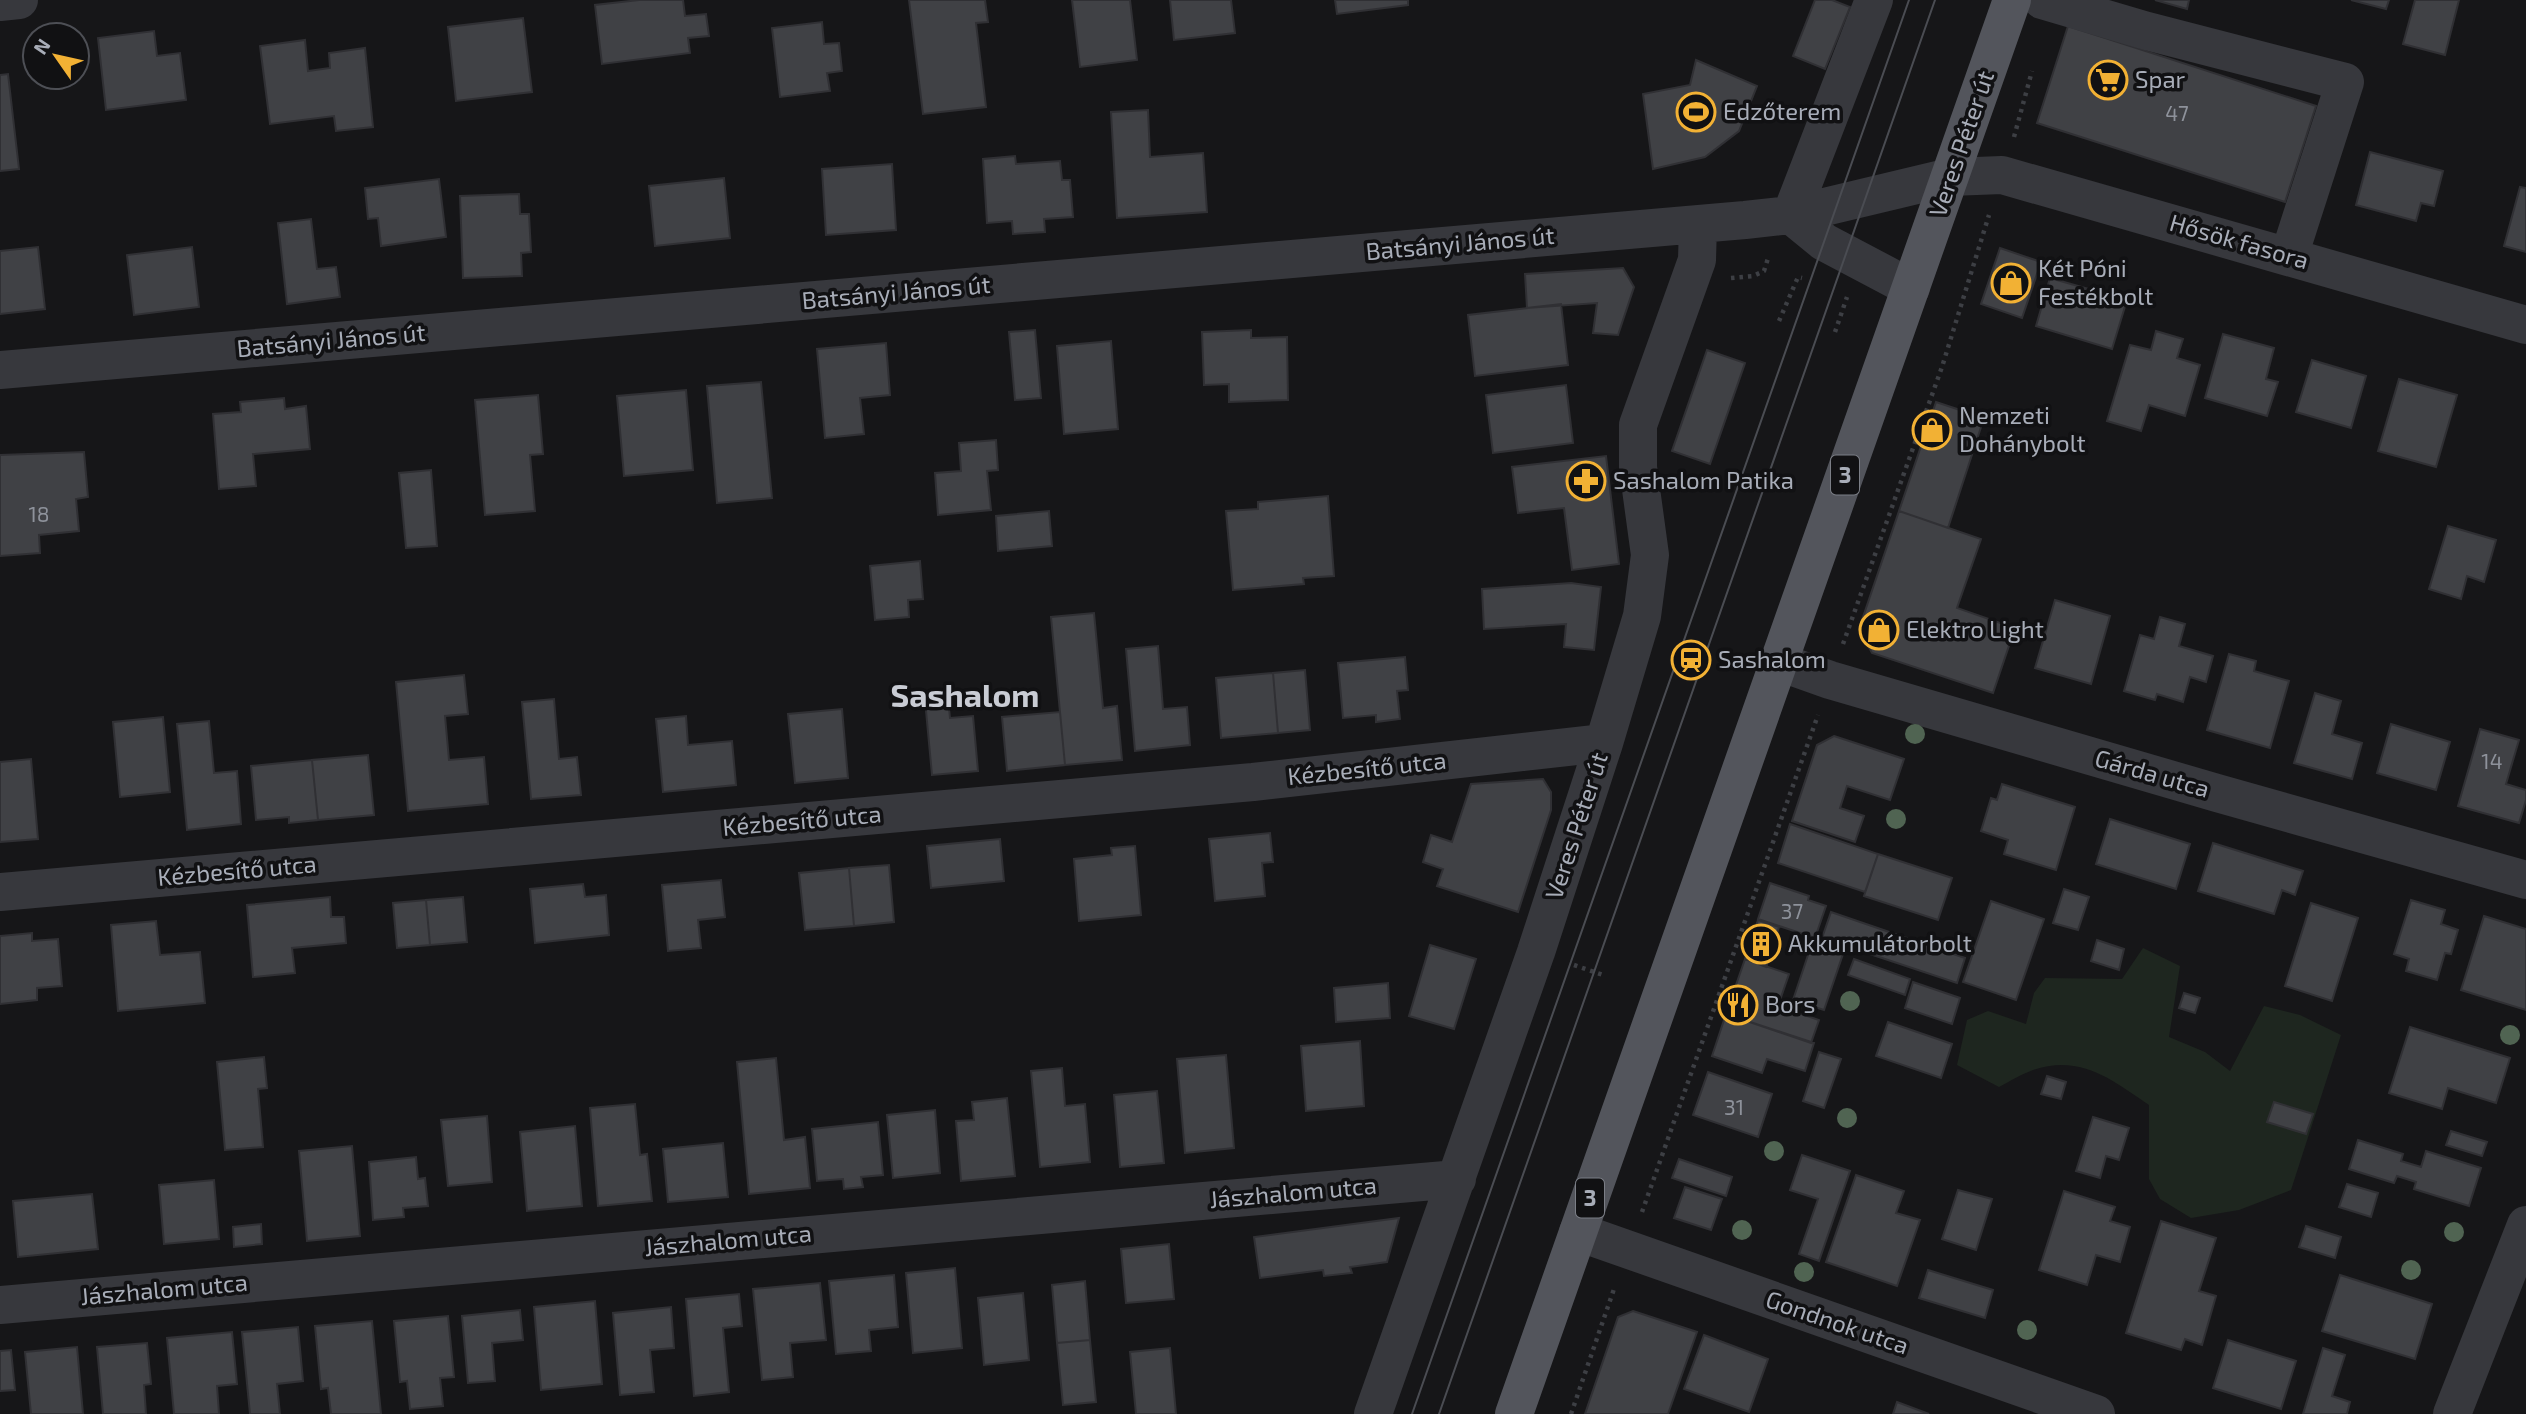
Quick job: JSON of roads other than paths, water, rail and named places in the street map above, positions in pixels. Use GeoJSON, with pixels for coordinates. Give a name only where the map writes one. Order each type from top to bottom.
{"type":"FeatureCollection","features":[{"type":"Feature","properties":{"kind":"main road","name":"Veres Péter út"},"geometry":{"type":"LineString","coordinates":[[1514,1414],[2012,0]]}},
{"type":"Feature","properties":{"kind":"street"},"geometry":{"type":"LineString","coordinates":[[0,2],[19,0]]}},
{"type":"Feature","properties":{"kind":"street"},"geometry":{"type":"LineString","coordinates":[[1874,0],[1791,215],[1824,242],[1910,288]]}},
{"type":"Feature","properties":{"kind":"street"},"geometry":{"type":"LineString","coordinates":[[2042,0],[2147,31],[2345,82],[2289,256]]}},
{"type":"Feature","properties":{"kind":"street","name":"Hősök fasora"},"geometry":{"type":"LineString","coordinates":[[1791,215],[1950,177],[2017,177],[2526,325]]}},
{"type":"Feature","properties":{"kind":"street","name":"Batsányi János út"},"geometry":{"type":"LineString","coordinates":[[0,370],[1791,215]]}},
{"type":"Feature","properties":{"kind":"street","name":"Veres Péter út"},"geometry":{"type":"LineString","coordinates":[[1373,1414],[1536,952],[1642,616],[1650,555],[1638,467],[1638,425],[1697,260],[1698,224]]}},
{"type":"Feature","properties":{"kind":"street","name":"Gárda utca"},"geometry":{"type":"LineString","coordinates":[[1779,662],[1830,680],[2526,880]]}},
{"type":"Feature","properties":{"kind":"street","name":"Kézbesítő utca"},"geometry":{"type":"LineString","coordinates":[[0,892],[1253,782],[1604,743]]}},
{"type":"Feature","properties":{"kind":"street","name":"Jászhalom utca"},"geometry":{"type":"LineString","coordinates":[[0,1304],[1457,1179]]}},
{"type":"Feature","properties":{"kind":"street"},"geometry":{"type":"LineString","coordinates":[[2452,1414],[2526,1225]]}},
{"type":"Feature","properties":{"kind":"street","name":"Gondnok utca"},"geometry":{"type":"LineString","coordinates":[[1578,1232],[2096,1414]]}},
{"type":"Feature","properties":{"kind":"tram line"},"geometry":{"type":"LineString","coordinates":[[1412,1414],[1909,0]]}},
{"type":"Feature","properties":{"kind":"tram line"},"geometry":{"type":"LineString","coordinates":[[1439,1414],[1935,0]]}},
{"type":"Feature","properties":{"kind":"place","name":"Spar"},"geometry":{"type":"Point","coordinates":[2108,80]}},
{"type":"Feature","properties":{"kind":"place","name":"Edzőterem"},"geometry":{"type":"Point","coordinates":[1696,112]}},
{"type":"Feature","properties":{"kind":"place","name":"Két Póni Festékbolt"},"geometry":{"type":"Point","coordinates":[2011,283]}},
{"type":"Feature","properties":{"kind":"place","name":"Nemzeti Dohánybolt"},"geometry":{"type":"Point","coordinates":[1932,430]}},
{"type":"Feature","properties":{"kind":"place","name":"Sashalom Patika"},"geometry":{"type":"Point","coordinates":[1586,481]}},
{"type":"Feature","properties":{"kind":"place","name":"Elektro Light"},"geometry":{"type":"Point","coordinates":[1879,630]}},
{"type":"Feature","properties":{"kind":"place","name":"Sashalom"},"geometry":{"type":"Point","coordinates":[1691,660]}},
{"type":"Feature","properties":{"kind":"place","name":"Akkumulátorbolt"},"geometry":{"type":"Point","coordinates":[1761,944]}},
{"type":"Feature","properties":{"kind":"place","name":"Bors"},"geometry":{"type":"Point","coordinates":[1738,1005]}},
{"type":"Feature","properties":{"kind":"district","name":"Sashalom"},"geometry":{"type":"Point","coordinates":[965,696]}}]}
